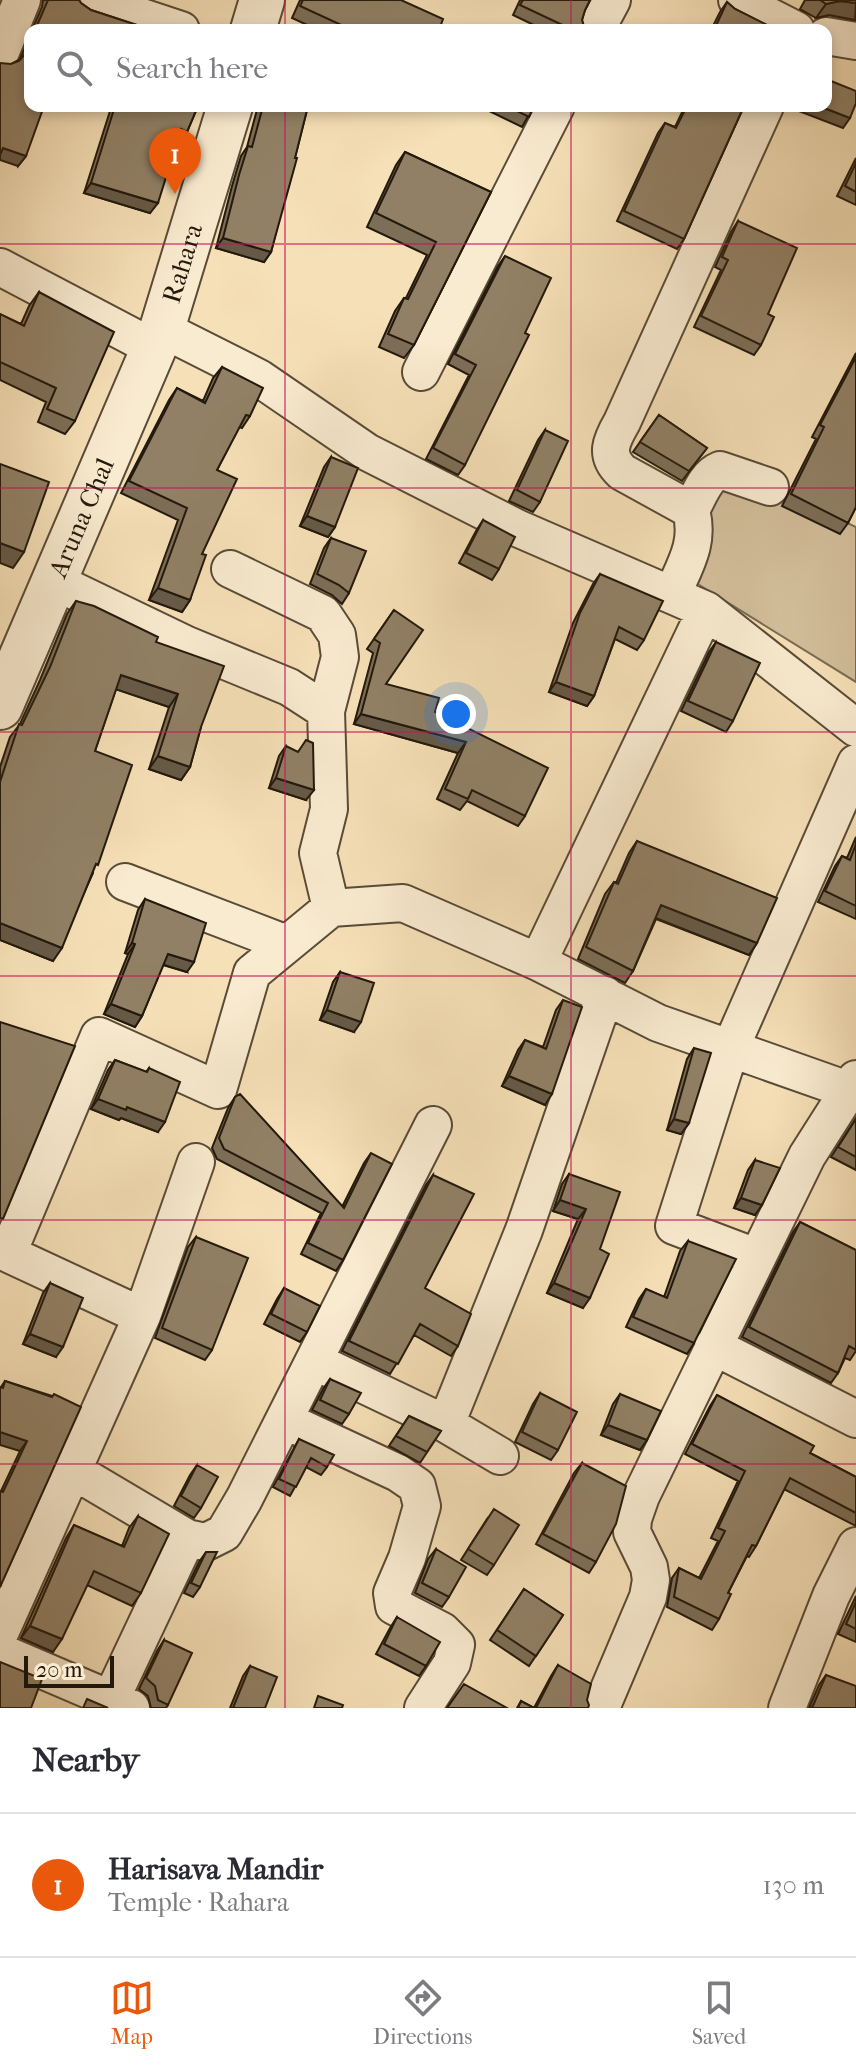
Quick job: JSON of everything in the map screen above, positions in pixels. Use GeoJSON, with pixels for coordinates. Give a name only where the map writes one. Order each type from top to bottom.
{"type":"FeatureCollection","features":[{"type":"Feature","properties":{"kind":"street"},"geometry":{"type":"LineString","coordinates":[[0,54],[22,0]]}},
{"type":"Feature","properties":{"kind":"street"},"geometry":{"type":"LineString","coordinates":[[90,0],[163,24]]}},
{"type":"Feature","properties":{"kind":"street"},"geometry":{"type":"LineString","coordinates":[[255,24],[262,0]]}},
{"type":"Feature","properties":{"kind":"street"},"geometry":{"type":"LineString","coordinates":[[599,24],[612,0]]}},
{"type":"Feature","properties":{"kind":"street"},"geometry":{"type":"LineString","coordinates":[[737,0],[784,24]]}},
{"type":"Feature","properties":{"kind":"street"},"geometry":{"type":"LineString","coordinates":[[832,37],[856,41]]}},
{"type":"Feature","properties":{"kind":"street","name":"Rahara"},"geometry":{"type":"LineString","coordinates":[[157,338],[228,112]]}},
{"type":"Feature","properties":{"kind":"street"},"geometry":{"type":"LineString","coordinates":[[421,372],[553,112]]}},
{"type":"Feature","properties":{"kind":"street"},"geometry":{"type":"LineString","coordinates":[[691,510],[622,472],[613,463],[610,450],[612,439],[629,408],[762,112]]}},
{"type":"Feature","properties":{"kind":"street"},"geometry":{"type":"LineString","coordinates":[[0,267],[157,338],[259,378],[367,452],[517,528],[706,610],[856,728]]}},
{"type":"Feature","properties":{"kind":"street","name":"Aruna Chal"},"geometry":{"type":"LineString","coordinates":[[0,707],[56,582],[157,338]]}},
{"type":"Feature","properties":{"kind":"street"},"geometry":{"type":"LineString","coordinates":[[672,595],[695,541],[691,510],[714,471],[720,470],[770,487]]}},
{"type":"Feature","properties":{"kind":"street"},"geometry":{"type":"LineString","coordinates":[[230,569],[323,614],[337,635],[340,657],[326,711],[329,809],[318,853],[331,908]]}},
{"type":"Feature","properties":{"kind":"street"},"geometry":{"type":"LineString","coordinates":[[56,582],[187,645],[289,687],[326,711]]}},
{"type":"Feature","properties":{"kind":"street"},"geometry":{"type":"LineString","coordinates":[[538,962],[706,610]]}},
{"type":"Feature","properties":{"kind":"street"},"geometry":{"type":"LineString","coordinates":[[756,1257],[674,1226],[731,1047],[856,763]]}},
{"type":"Feature","properties":{"kind":"street"},"geometry":{"type":"LineString","coordinates":[[125,882],[287,944]]}},
{"type":"Feature","properties":{"kind":"street"},"geometry":{"type":"LineString","coordinates":[[142,1316],[4,1251],[99,1036],[218,1090],[252,973],[331,908],[403,903],[538,962],[658,1023],[852,1085],[807,1156],[641,1496],[632,1532],[646,1558],[651,1580],[648,1597],[601,1708]]}},
{"type":"Feature","properties":{"kind":"street"},"geometry":{"type":"LineString","coordinates":[[446,1424],[524,1230],[605,995]]}},
{"type":"Feature","properties":{"kind":"street"},"geometry":{"type":"LineString","coordinates":[[74,1471],[187,1538],[206,1542],[224,1533],[433,1125]]}},
{"type":"Feature","properties":{"kind":"street"},"geometry":{"type":"LineString","coordinates":[[0,1633],[142,1316],[196,1162]]}},
{"type":"Feature","properties":{"kind":"street"},"geometry":{"type":"LineString","coordinates":[[713,1346],[856,1419]]}},
{"type":"Feature","properties":{"kind":"street"},"geometry":{"type":"LineString","coordinates":[[314,1361],[446,1424],[500,1456]]}},
{"type":"Feature","properties":{"kind":"street"},"geometry":{"type":"LineString","coordinates":[[284,1420],[398,1473],[417,1486],[422,1506],[407,1558],[392,1593],[394,1606],[442,1631],[456,1645],[452,1663],[423,1708]]}},
{"type":"Feature","properties":{"kind":"street"},"geometry":{"type":"LineString","coordinates":[[0,1652],[122,1704],[187,1538]]}},
{"type":"Feature","properties":{"kind":"street"},"geometry":{"type":"LineString","coordinates":[[787,1708],[831,1596],[856,1546]]}},
{"type":"Feature","properties":{"kind":"shaded area"},"geometry":{"type":"Polygon","coordinates":[[[713,459],[856,527],[856,682],[688,578],[713,459]]]}},
{"type":"Feature","properties":{"kind":"building"},"geometry":{"type":"Polygon","coordinates":[[[48,0],[79,0],[91,10],[134,24],[38,24],[48,0]]]}},
{"type":"Feature","properties":{"kind":"building"},"geometry":{"type":"Polygon","coordinates":[[[303,0],[401,0],[443,19],[441,24],[339,24],[300,6],[303,0]]]}},
{"type":"Feature","properties":{"kind":"building"},"geometry":{"type":"Polygon","coordinates":[[[523,0],[590,0],[583,24],[560,24],[520,5],[523,0]]]}},
{"type":"Feature","properties":{"kind":"building"},"geometry":{"type":"Polygon","coordinates":[[[820,0],[856,0],[856,3],[840,1],[826,4],[820,0]]]}},
{"type":"Feature","properties":{"kind":"building"},"geometry":{"type":"Polygon","coordinates":[[[727,2],[765,24],[717,24],[727,2]]]}},
{"type":"Feature","properties":{"kind":"building"},"geometry":{"type":"Polygon","coordinates":[[[24,55],[24,112],[42,112],[26,156],[3,148],[0,155],[0,63],[19,61],[24,55]]]}},
{"type":"Feature","properties":{"kind":"building"},"geometry":{"type":"Polygon","coordinates":[[[832,81],[856,91],[856,103],[850,118],[832,111],[832,81]]]}},
{"type":"Feature","properties":{"kind":"building"},"geometry":{"type":"Polygon","coordinates":[[[113,112],[195,112],[187,132],[181,129],[158,203],[91,183],[113,112]]]}},
{"type":"Feature","properties":{"kind":"building"},"geometry":{"type":"Polygon","coordinates":[[[261,112],[306,112],[271,252],[223,238],[248,146],[252,147],[261,112]]]}},
{"type":"Feature","properties":{"kind":"building"},"geometry":{"type":"Polygon","coordinates":[[[684,112],[741,112],[684,239],[624,211],[665,123],[676,128],[684,112]]]}},
{"type":"Feature","properties":{"kind":"building"},"geometry":{"type":"Polygon","coordinates":[[[405,152],[491,192],[414,345],[388,334],[404,298],[408,299],[436,242],[376,213],[405,152]]]}},
{"type":"Feature","properties":{"kind":"building"},"geometry":{"type":"Polygon","coordinates":[[[856,163],[856,192],[845,186],[856,163]]]}},
{"type":"Feature","properties":{"kind":"building"},"geometry":{"type":"Polygon","coordinates":[[[738,221],[797,248],[768,314],[774,317],[761,345],[701,316],[728,260],[722,257],[738,221]]]}},
{"type":"Feature","properties":{"kind":"building"},"geometry":{"type":"Polygon","coordinates":[[[505,256],[551,278],[525,333],[529,335],[465,465],[433,448],[476,365],[455,354],[505,256]]]}},
{"type":"Feature","properties":{"kind":"building"},"geometry":{"type":"Polygon","coordinates":[[[39,292],[114,332],[75,421],[47,409],[56,388],[0,362],[0,314],[24,326],[39,292]]]}},
{"type":"Feature","properties":{"kind":"building"},"geometry":{"type":"Polygon","coordinates":[[[856,357],[856,507],[848,523],[791,494],[824,427],[820,425],[856,357]]]}},
{"type":"Feature","properties":{"kind":"building"},"geometry":{"type":"Polygon","coordinates":[[[222,367],[263,388],[217,470],[237,479],[202,554],[206,555],[190,600],[158,588],[187,508],[129,481],[177,388],[205,403],[222,367]]]}},
{"type":"Feature","properties":{"kind":"building"},"geometry":{"type":"Polygon","coordinates":[[[659,415],[707,448],[689,471],[640,442],[659,415]]]}},
{"type":"Feature","properties":{"kind":"building"},"geometry":{"type":"Polygon","coordinates":[[[545,430],[568,441],[540,502],[517,490],[545,430]]]}},
{"type":"Feature","properties":{"kind":"building"},"geometry":{"type":"Polygon","coordinates":[[[331,457],[358,468],[335,527],[307,516],[331,457]]]}},
{"type":"Feature","properties":{"kind":"building"},"geometry":{"type":"Polygon","coordinates":[[[0,464],[49,482],[24,552],[0,543],[0,464]]]}},
{"type":"Feature","properties":{"kind":"building"},"geometry":{"type":"Polygon","coordinates":[[[483,520],[515,537],[499,569],[466,553],[483,520]]]}},
{"type":"Feature","properties":{"kind":"building"},"geometry":{"type":"Polygon","coordinates":[[[331,538],[366,551],[349,593],[317,574],[331,538]]]}},
{"type":"Feature","properties":{"kind":"building"},"geometry":{"type":"Polygon","coordinates":[[[600,574],[663,601],[644,640],[619,627],[594,696],[556,682],[580,613],[600,574]]]}},
{"type":"Feature","properties":{"kind":"building"},"geometry":{"type":"Polygon","coordinates":[[[76,601],[94,606],[158,637],[156,642],[224,666],[190,767],[158,756],[178,694],[121,675],[95,751],[132,765],[98,865],[62,948],[0,923],[0,782],[19,724],[22,725],[50,667],[76,601]]]}},
{"type":"Feature","properties":{"kind":"building"},"geometry":{"type":"Polygon","coordinates":[[[394,610],[423,630],[386,684],[439,698],[435,712],[548,768],[525,816],[472,790],[468,799],[445,789],[466,742],[361,714],[380,643],[374,639],[394,610]]]}},
{"type":"Feature","properties":{"kind":"building"},"geometry":{"type":"Polygon","coordinates":[[[716,642],[760,663],[733,721],[688,701],[716,642]]]}},
{"type":"Feature","properties":{"kind":"building"},"geometry":{"type":"Polygon","coordinates":[[[306,740],[313,743],[314,790],[276,778],[286,746],[298,752],[306,740]]]}},
{"type":"Feature","properties":{"kind":"building"},"geometry":{"type":"Polygon","coordinates":[[[637,841],[777,898],[757,943],[661,905],[633,971],[586,947],[614,882],[618,884],[637,841]]]}},
{"type":"Feature","properties":{"kind":"building"},"geometry":{"type":"Polygon","coordinates":[[[856,844],[856,906],[825,891],[842,856],[850,860],[856,844]]]}},
{"type":"Feature","properties":{"kind":"building"},"geometry":{"type":"Polygon","coordinates":[[[145,899],[206,923],[194,962],[168,954],[142,1016],[111,1004],[135,944],[132,943],[145,899]]]}},
{"type":"Feature","properties":{"kind":"building"},"geometry":{"type":"Polygon","coordinates":[[[340,972],[374,983],[361,1022],[327,1010],[340,972]]]}},
{"type":"Feature","properties":{"kind":"building"},"geometry":{"type":"Polygon","coordinates":[[[563,1000],[582,1007],[552,1094],[509,1076],[525,1040],[546,1049],[563,1000]]]}},
{"type":"Feature","properties":{"kind":"building"},"geometry":{"type":"Polygon","coordinates":[[[0,1022],[75,1046],[3,1219],[0,1218],[0,1022]]]}},
{"type":"Feature","properties":{"kind":"building"},"geometry":{"type":"Polygon","coordinates":[[[694,1048],[711,1053],[689,1123],[674,1119],[694,1048]]]}},
{"type":"Feature","properties":{"kind":"building"},"geometry":{"type":"Polygon","coordinates":[[[115,1060],[147,1072],[149,1068],[180,1082],[165,1122],[98,1099],[115,1060]]]}},
{"type":"Feature","properties":{"kind":"building"},"geometry":{"type":"Polygon","coordinates":[[[240,1094],[344,1208],[371,1153],[392,1164],[343,1260],[308,1243],[328,1203],[224,1149],[219,1138],[235,1097],[240,1094]]]}},
{"type":"Feature","properties":{"kind":"building"},"geometry":{"type":"Polygon","coordinates":[[[856,1119],[856,1157],[838,1147],[856,1119]]]}},
{"type":"Feature","properties":{"kind":"building"},"geometry":{"type":"Polygon","coordinates":[[[755,1160],[780,1168],[762,1205],[741,1198],[755,1160]]]}},
{"type":"Feature","properties":{"kind":"building"},"geometry":{"type":"Polygon","coordinates":[[[569,1174],[620,1192],[600,1249],[609,1254],[590,1298],[554,1283],[586,1209],[560,1200],[569,1174]]]}},
{"type":"Feature","properties":{"kind":"building"},"geometry":{"type":"Polygon","coordinates":[[[433,1175],[474,1194],[425,1288],[471,1314],[458,1346],[420,1324],[398,1364],[349,1341],[433,1175]]]}},
{"type":"Feature","properties":{"kind":"building"},"geometry":{"type":"Polygon","coordinates":[[[800,1222],[856,1250],[856,1350],[849,1346],[838,1373],[749,1327],[800,1222]]]}},
{"type":"Feature","properties":{"kind":"building"},"geometry":{"type":"Polygon","coordinates":[[[196,1237],[248,1258],[212,1350],[162,1328],[196,1237]]]}},
{"type":"Feature","properties":{"kind":"building"},"geometry":{"type":"Polygon","coordinates":[[[688,1241],[736,1259],[694,1343],[633,1317],[646,1289],[667,1298],[688,1241]]]}},
{"type":"Feature","properties":{"kind":"building"},"geometry":{"type":"Polygon","coordinates":[[[50,1283],[83,1298],[63,1347],[30,1334],[50,1283]]]}},
{"type":"Feature","properties":{"kind":"building"},"geometry":{"type":"Polygon","coordinates":[[[284,1288],[320,1306],[307,1332],[271,1314],[284,1288]]]}},
{"type":"Feature","properties":{"kind":"building"},"geometry":{"type":"Polygon","coordinates":[[[330,1379],[361,1393],[349,1414],[320,1400],[330,1379]]]}},
{"type":"Feature","properties":{"kind":"building"},"geometry":{"type":"Polygon","coordinates":[[[5,1381],[52,1397],[54,1394],[81,1407],[0,1587],[0,1491],[3,1492],[27,1441],[0,1432],[0,1387],[3,1388],[5,1381]]]}},
{"type":"Feature","properties":{"kind":"building"},"geometry":{"type":"Polygon","coordinates":[[[540,1393],[577,1412],[558,1450],[522,1432],[540,1393]]]}},
{"type":"Feature","properties":{"kind":"building"},"geometry":{"type":"Polygon","coordinates":[[[620,1394],[661,1411],[647,1440],[608,1425],[620,1394]]]}},
{"type":"Feature","properties":{"kind":"building"},"geometry":{"type":"Polygon","coordinates":[[[717,1395],[814,1446],[810,1453],[856,1477],[856,1513],[790,1478],[756,1546],[752,1545],[719,1619],[674,1597],[679,1568],[701,1579],[725,1531],[718,1528],[745,1471],[692,1444],[717,1395]]]}},
{"type":"Feature","properties":{"kind":"building"},"geometry":{"type":"Polygon","coordinates":[[[409,1416],[441,1431],[427,1452],[396,1436],[409,1416]]]}},
{"type":"Feature","properties":{"kind":"building"},"geometry":{"type":"Polygon","coordinates":[[[299,1439],[334,1455],[327,1467],[311,1458],[296,1487],[279,1479],[299,1439]]]}},
{"type":"Feature","properties":{"kind":"building"},"geometry":{"type":"Polygon","coordinates":[[[582,1463],[626,1486],[616,1524],[596,1562],[543,1534],[582,1463]]]}},
{"type":"Feature","properties":{"kind":"building"},"geometry":{"type":"Polygon","coordinates":[[[197,1465],[218,1477],[201,1508],[181,1496],[197,1465]]]}},
{"type":"Feature","properties":{"kind":"building"},"geometry":{"type":"Polygon","coordinates":[[[494,1509],[519,1525],[494,1565],[468,1549],[494,1509]]]}},
{"type":"Feature","properties":{"kind":"building"},"geometry":{"type":"Polygon","coordinates":[[[138,1516],[169,1534],[141,1593],[94,1571],[62,1639],[30,1626],[74,1525],[124,1547],[138,1516]]]}},
{"type":"Feature","properties":{"kind":"building"},"geometry":{"type":"Polygon","coordinates":[[[436,1549],[466,1567],[449,1597],[422,1583],[436,1549]]]}},
{"type":"Feature","properties":{"kind":"building"},"geometry":{"type":"Polygon","coordinates":[[[206,1552],[217,1552],[200,1587],[191,1583],[206,1552]]]}},
{"type":"Feature","properties":{"kind":"building"},"geometry":{"type":"Polygon","coordinates":[[[524,1589],[563,1615],[536,1656],[497,1630],[524,1589]]]}},
{"type":"Feature","properties":{"kind":"building"},"geometry":{"type":"Polygon","coordinates":[[[856,1602],[856,1629],[846,1624],[856,1602]]]}},
{"type":"Feature","properties":{"kind":"building"},"geometry":{"type":"Polygon","coordinates":[[[397,1617],[440,1642],[426,1666],[384,1644],[397,1617]]]}},
{"type":"Feature","properties":{"kind":"building"},"geometry":{"type":"Polygon","coordinates":[[[164,1640],[192,1653],[168,1705],[158,1700],[155,1686],[146,1678],[164,1640]]]}},
{"type":"Feature","properties":{"kind":"building"},"geometry":{"type":"Polygon","coordinates":[[[0,1662],[42,1679],[31,1708],[0,1708],[0,1662]]]}},
{"type":"Feature","properties":{"kind":"building"},"geometry":{"type":"Polygon","coordinates":[[[558,1665],[591,1684],[588,1708],[536,1708],[558,1665]]]}},
{"type":"Feature","properties":{"kind":"building"},"geometry":{"type":"Polygon","coordinates":[[[250,1666],[277,1677],[265,1708],[233,1708],[250,1666]]]}},
{"type":"Feature","properties":{"kind":"building"},"geometry":{"type":"Polygon","coordinates":[[[826,1675],[856,1686],[856,1708],[811,1708],[826,1675]]]}},
{"type":"Feature","properties":{"kind":"building"},"geometry":{"type":"Polygon","coordinates":[[[464,1684],[507,1708],[447,1708],[464,1684]]]}},
{"type":"Feature","properties":{"kind":"building"},"geometry":{"type":"Polygon","coordinates":[[[318,1696],[343,1705],[342,1708],[314,1708],[318,1696]]]}},
{"type":"Feature","properties":{"kind":"building"},"geometry":{"type":"Polygon","coordinates":[[[87,1699],[108,1708],[83,1708],[87,1699]]]}},
{"type":"Feature","properties":{"kind":"building"},"geometry":{"type":"Polygon","coordinates":[[[521,1701],[534,1708],[518,1708],[521,1701]]]}},
{"type":"Feature","properties":{"kind":"place","name":"Harisava Mandir"},"geometry":{"type":"Point","coordinates":[175,194]}}]}
